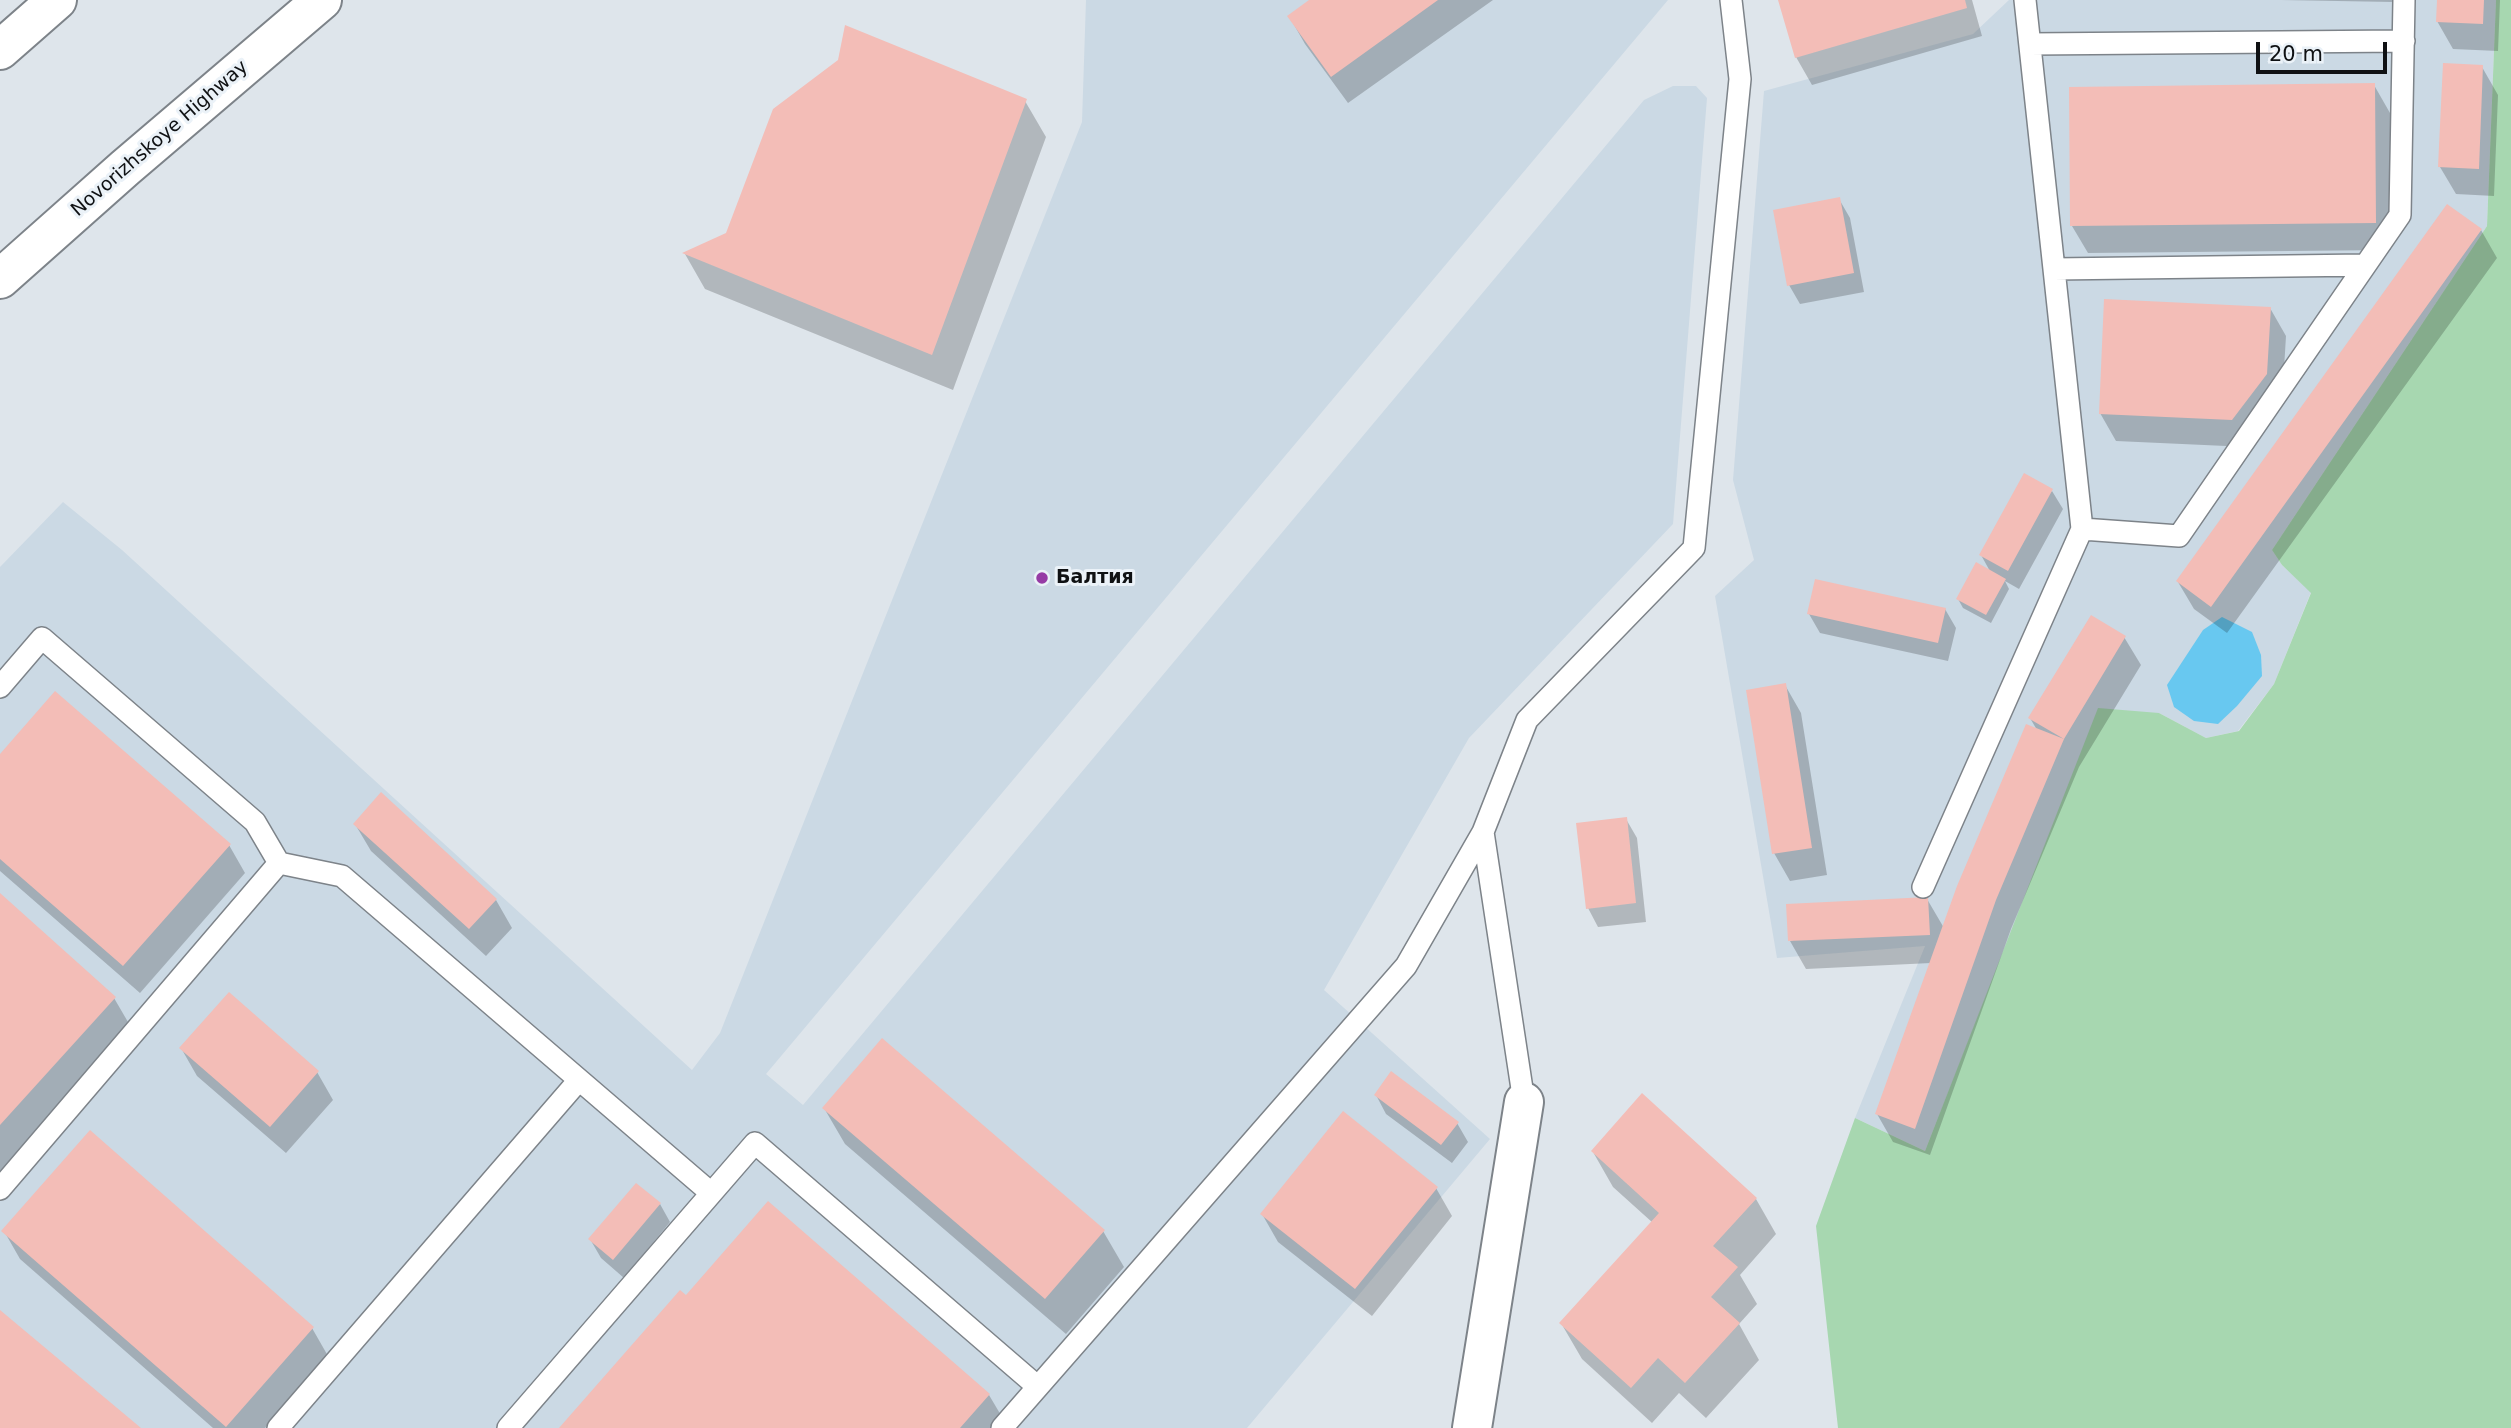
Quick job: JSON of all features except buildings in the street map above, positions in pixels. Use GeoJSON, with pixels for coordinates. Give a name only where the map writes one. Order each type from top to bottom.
{"type":"FeatureCollection","features":[{"type":"Feature","properties":{"kind":"main road"},"geometry":{"type":"LineString","coordinates":[[0,50],[57,0]]}},
{"type":"Feature","properties":{"kind":"main road","name":"Novorizhskoye Highway"},"geometry":{"type":"LineString","coordinates":[[0,279],[322,0]]}},
{"type":"Feature","properties":{"kind":"main road"},"geometry":{"type":"LineString","coordinates":[[1472,1428],[1524,1102]]}},
{"type":"Feature","properties":{"kind":"lane"},"geometry":{"type":"LineString","coordinates":[[1002,1428],[1406,967],[1483,831],[1527,720],[1694,548],[1740,79],[1731,0]]}},
{"type":"Feature","properties":{"kind":"lane"},"geometry":{"type":"LineString","coordinates":[[1923,887],[2082,528],[2025,0]]}},
{"type":"Feature","properties":{"kind":"lane"},"geometry":{"type":"LineString","coordinates":[[2082,528],[2179,536],[2400,215],[2404,0]]}},
{"type":"Feature","properties":{"kind":"lane"},"geometry":{"type":"LineString","coordinates":[[2030,44],[2403,41]]}},
{"type":"Feature","properties":{"kind":"lane"},"geometry":{"type":"LineString","coordinates":[[2054,270],[2365,265]]}},
{"type":"Feature","properties":{"kind":"lane"},"geometry":{"type":"LineString","coordinates":[[0,687],[42,638],[255,822],[279,863],[342,876],[711,1193]]}},
{"type":"Feature","properties":{"kind":"lane"},"geometry":{"type":"LineString","coordinates":[[1483,831],[1524,1102]]}},
{"type":"Feature","properties":{"kind":"lane"},"geometry":{"type":"LineString","coordinates":[[0,1189],[279,863]]}},
{"type":"Feature","properties":{"kind":"lane"},"geometry":{"type":"LineString","coordinates":[[278,1428],[579,1080]]}},
{"type":"Feature","properties":{"kind":"lane"},"geometry":{"type":"LineString","coordinates":[[508,1428],[755,1143],[1038,1387]]}},
{"type":"Feature","properties":{"kind":"shaded area"},"geometry":{"type":"Polygon","coordinates":[[[1086,0],[1668,0],[766,1074],[803,1105],[1644,100],[1673,86],[1696,86],[1707,98],[1673,524],[1469,738],[1324,990],[1490,1139],[1247,1428],[0,1428],[0,567],[63,502],[122,550],[692,1070],[720,1033],[1082,122],[1086,0]]]}},
{"type":"Feature","properties":{"kind":"shaded area"},"geometry":{"type":"Polygon","coordinates":[[[2009,0],[2496,0],[2487,226],[2272,550],[2282,565],[2311,592],[2274,684],[2238,731],[2206,738],[2159,713],[2007,944],[1925,1151],[1855,1118],[1925,946],[1777,958],[1715,596],[1754,560],[1733,480],[1764,91],[1973,34],[2009,0]]]}},
{"type":"Feature","properties":{"kind":"green space"},"geometry":{"type":"Polygon","coordinates":[[[2496,0],[2511,0],[2511,1428],[1838,1428],[1816,1226],[1855,1118],[1925,1151],[2098,708],[2159,713],[2206,738],[2239,731],[2274,684],[2311,593],[2282,565],[2272,550],[2487,226],[2496,0]]]}},
{"type":"Feature","properties":{"kind":"water"},"geometry":{"type":"Polygon","coordinates":[[[2222,617],[2252,632],[2261,655],[2262,676],[2218,724],[2194,721],[2174,707],[2167,685],[2203,630],[2222,617]]]}},
{"type":"Feature","properties":{"kind":"place","name":"Балтия"},"geometry":{"type":"Point","coordinates":[1042,578]}}]}
